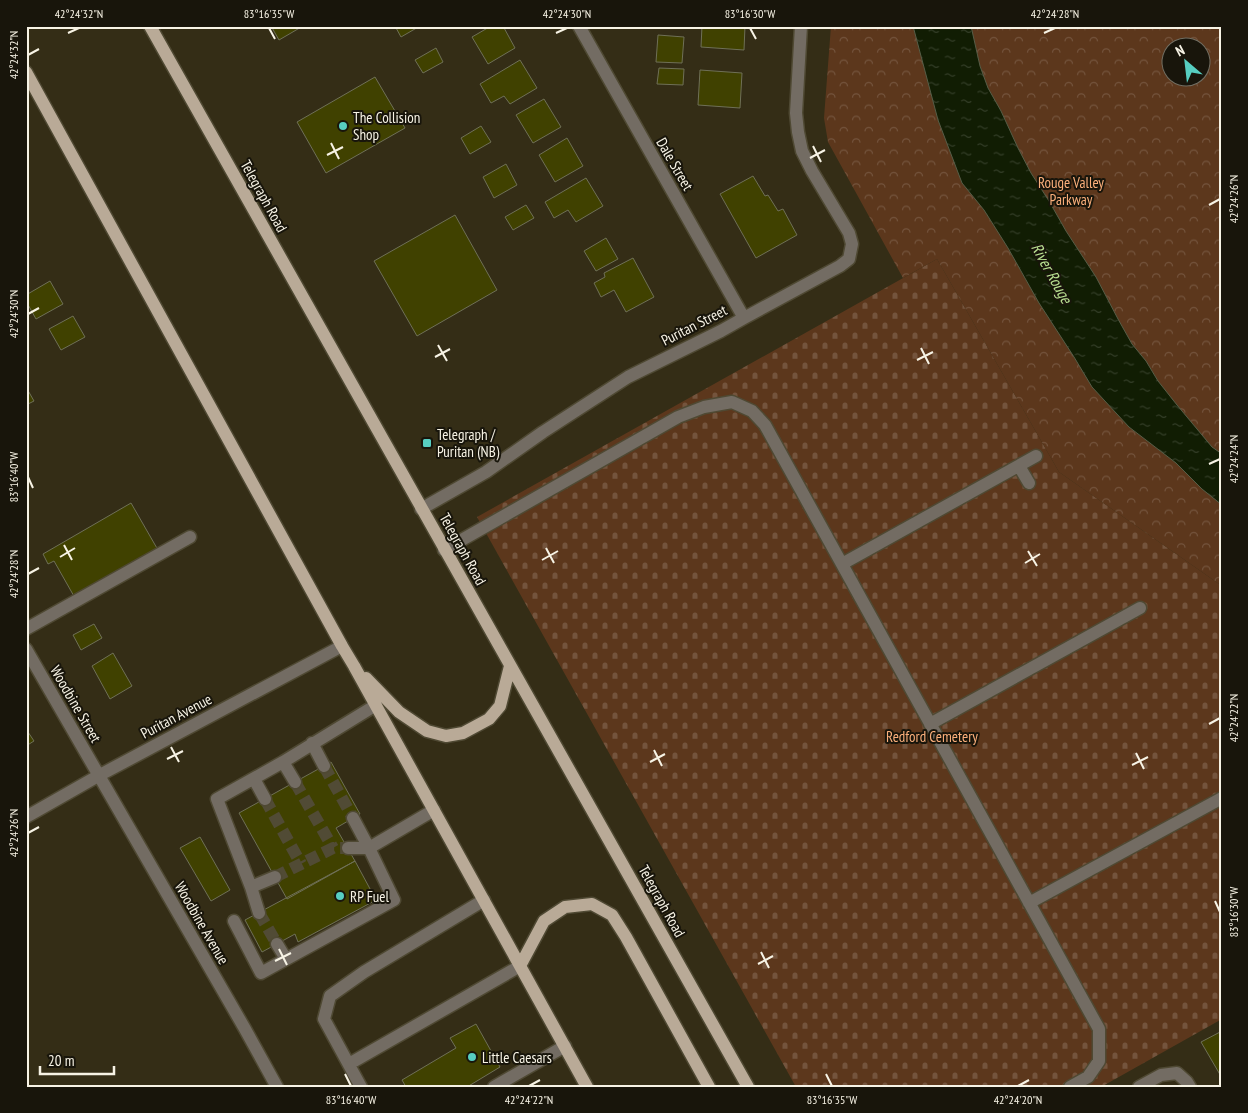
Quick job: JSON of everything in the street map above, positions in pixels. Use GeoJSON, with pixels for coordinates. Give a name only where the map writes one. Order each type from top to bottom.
{"type":"FeatureCollection","features":[{"type":"Feature","properties":{"kind":"main road","name":"Telegraph Road"},"geometry":{"type":"LineString","coordinates":[[150,26],[748,1087]]}},
{"type":"Feature","properties":{"kind":"main road"},"geometry":{"type":"LineString","coordinates":[[26,72],[587,1087]]}},
{"type":"Feature","properties":{"kind":"main road"},"geometry":{"type":"LineString","coordinates":[[354,666],[399,712],[427,731],[446,736],[463,734],[488,719],[500,706],[510,666]]}},
{"type":"Feature","properties":{"kind":"main road"},"geometry":{"type":"LineString","coordinates":[[520,966],[544,921],[565,907],[592,904],[612,915],[709,1087]]}},
{"type":"Feature","properties":{"kind":"street","name":"Dale Street"},"geometry":{"type":"LineString","coordinates":[[579,26],[744,318]]}},
{"type":"Feature","properties":{"kind":"street","name":"Puritan Street"},"geometry":{"type":"LineString","coordinates":[[421,509],[486,472],[543,432],[628,377],[721,331],[840,266],[849,259],[852,244],[849,233],[812,171],[802,151],[798,132],[796,113],[801,26]]}},
{"type":"Feature","properties":{"kind":"street"},"geometry":{"type":"LineString","coordinates":[[444,550],[678,417],[704,407],[732,402],[752,411],[765,426],[1099,1030],[1099,1061],[1088,1077],[1070,1087]]}},
{"type":"Feature","properties":{"kind":"street"},"geometry":{"type":"LineString","coordinates":[[842,564],[1036,456]]}},
{"type":"Feature","properties":{"kind":"street"},"geometry":{"type":"LineString","coordinates":[[1019,466],[1029,483]]}},
{"type":"Feature","properties":{"kind":"street"},"geometry":{"type":"LineString","coordinates":[[26,629],[190,537]]}},
{"type":"Feature","properties":{"kind":"street"},"geometry":{"type":"LineString","coordinates":[[930,724],[1140,608]]}},
{"type":"Feature","properties":{"kind":"street","name":"Puritan Avenue"},"geometry":{"type":"LineString","coordinates":[[26,817],[98,776],[342,646]]}},
{"type":"Feature","properties":{"kind":"street","name":"Woodbine Street"},"geometry":{"type":"LineString","coordinates":[[26,649],[98,776]]}},
{"type":"Feature","properties":{"kind":"street"},"geometry":{"type":"LineString","coordinates":[[259,913],[216,799],[284,762],[376,705]]}},
{"type":"Feature","properties":{"kind":"street"},"geometry":{"type":"LineString","coordinates":[[312,743],[324,766]]}},
{"type":"Feature","properties":{"kind":"street"},"geometry":{"type":"LineString","coordinates":[[284,762],[295,782]]}},
{"type":"Feature","properties":{"kind":"street","name":"Woodbine Avenue"},"geometry":{"type":"LineString","coordinates":[[98,776],[277,1087]]}},
{"type":"Feature","properties":{"kind":"street"},"geometry":{"type":"LineString","coordinates":[[254,779],[265,799]]}},
{"type":"Feature","properties":{"kind":"street"},"geometry":{"type":"LineString","coordinates":[[1029,903],[1222,798]]}},
{"type":"Feature","properties":{"kind":"street"},"geometry":{"type":"LineString","coordinates":[[348,848],[369,848],[434,810]]}},
{"type":"Feature","properties":{"kind":"street"},"geometry":{"type":"LineString","coordinates":[[234,921],[261,973],[394,900],[354,818]]}},
{"type":"Feature","properties":{"kind":"street"},"geometry":{"type":"LineString","coordinates":[[251,888],[275,877]]}},
{"type":"Feature","properties":{"kind":"street"},"geometry":{"type":"LineString","coordinates":[[361,1087],[324,1019],[330,996],[364,972],[484,900]]}},
{"type":"Feature","properties":{"kind":"street"},"geometry":{"type":"LineString","coordinates":[[277,944],[286,959]]}},
{"type":"Feature","properties":{"kind":"street"},"geometry":{"type":"LineString","coordinates":[[349,1064],[520,966]]}},
{"type":"Feature","properties":{"kind":"street"},"geometry":{"type":"LineString","coordinates":[[494,1087],[565,1046]]}},
{"type":"Feature","properties":{"kind":"street"},"geometry":{"type":"LineString","coordinates":[[1139,1087],[1162,1075],[1177,1074],[1190,1087]]}},
{"type":"Feature","properties":{"kind":"green space","name":"Rouge Valley Parkway"},"geometry":{"type":"Polygon","coordinates":[[[831,26],[1222,26],[1222,586],[1059,472],[937,259],[903,278],[828,142],[824,118],[831,26]]]}},
{"type":"Feature","properties":{"kind":"green space","name":"Redford Cemetery"},"geometry":{"type":"Polygon","coordinates":[[[937,259],[1059,472],[1222,586],[1222,1019],[1101,1087],[796,1087],[477,517],[937,259]]]}},
{"type":"Feature","properties":{"kind":"water","name":"River Rouge"},"geometry":{"type":"Polygon","coordinates":[[[913,26],[971,26],[980,66],[988,88],[1031,173],[1096,277],[1132,344],[1177,405],[1212,447],[1222,454],[1222,505],[1202,489],[1176,463],[1129,427],[1092,387],[984,210],[962,183],[938,120],[913,26]]]}},
{"type":"Feature","properties":{"kind":"building"},"geometry":{"type":"Polygon","coordinates":[[[271,26],[303,26],[279,40],[271,26]]]}},
{"type":"Feature","properties":{"kind":"building"},"geometry":{"type":"Polygon","coordinates":[[[395,26],[420,26],[401,37],[395,26]]]}},
{"type":"Feature","properties":{"kind":"building"},"geometry":{"type":"Polygon","coordinates":[[[491,26],[503,26],[515,48],[488,64],[472,37],[491,26]]]}},
{"type":"Feature","properties":{"kind":"building"},"geometry":{"type":"Polygon","coordinates":[[[702,26],[745,26],[744,50],[701,47],[702,26]]]}},
{"type":"Feature","properties":{"kind":"building"},"geometry":{"type":"Polygon","coordinates":[[[658,35],[684,37],[682,63],[656,62],[658,35]]]}},
{"type":"Feature","properties":{"kind":"building"},"geometry":{"type":"Polygon","coordinates":[[[436,48],[443,62],[423,73],[415,60],[436,48]]]}},
{"type":"Feature","properties":{"kind":"building"},"geometry":{"type":"Polygon","coordinates":[[[520,60],[537,88],[510,104],[504,96],[491,103],[480,84],[520,60]]]}},
{"type":"Feature","properties":{"kind":"building"},"geometry":{"type":"Polygon","coordinates":[[[659,68],[684,69],[683,85],[657,84],[659,68]]]}},
{"type":"Feature","properties":{"kind":"building"},"geometry":{"type":"Polygon","coordinates":[[[700,70],[742,73],[740,108],[698,105],[700,70]]]}},
{"type":"Feature","properties":{"kind":"building"},"geometry":{"type":"Polygon","coordinates":[[[375,77],[405,128],[326,173],[297,122],[375,77]]]}},
{"type":"Feature","properties":{"kind":"building"},"geometry":{"type":"Polygon","coordinates":[[[544,99],[561,127],[533,143],[516,115],[544,99]]]}},
{"type":"Feature","properties":{"kind":"building"},"geometry":{"type":"Polygon","coordinates":[[[481,126],[491,142],[470,154],[461,138],[481,126]]]}},
{"type":"Feature","properties":{"kind":"building"},"geometry":{"type":"Polygon","coordinates":[[[567,138],[583,166],[555,182],[539,155],[567,138]]]}},
{"type":"Feature","properties":{"kind":"building"},"geometry":{"type":"Polygon","coordinates":[[[506,164],[517,185],[494,198],[483,177],[506,164]]]}},
{"type":"Feature","properties":{"kind":"building"},"geometry":{"type":"Polygon","coordinates":[[[753,176],[765,196],[768,195],[778,211],[783,209],[797,235],[756,258],[720,194],[753,176]]]}},
{"type":"Feature","properties":{"kind":"building"},"geometry":{"type":"Polygon","coordinates":[[[586,178],[603,206],[576,222],[568,210],[554,218],[545,202],[586,178]]]}},
{"type":"Feature","properties":{"kind":"building"},"geometry":{"type":"Polygon","coordinates":[[[526,205],[534,218],[513,230],[505,217],[526,205]]]}},
{"type":"Feature","properties":{"kind":"building"},"geometry":{"type":"Polygon","coordinates":[[[455,215],[497,290],[417,336],[374,261],[455,215]]]}},
{"type":"Feature","properties":{"kind":"building"},"geometry":{"type":"Polygon","coordinates":[[[606,238],[618,259],[596,271],[584,251],[606,238]]]}},
{"type":"Feature","properties":{"kind":"building"},"geometry":{"type":"Polygon","coordinates":[[[633,258],[654,297],[626,312],[614,290],[601,297],[594,283],[605,277],[604,273],[633,258]]]}},
{"type":"Feature","properties":{"kind":"building"},"geometry":{"type":"Polygon","coordinates":[[[50,281],[63,304],[36,319],[26,301],[26,295],[50,281]]]}},
{"type":"Feature","properties":{"kind":"building"},"geometry":{"type":"Polygon","coordinates":[[[73,316],[85,337],[61,350],[49,329],[73,316]]]}},
{"type":"Feature","properties":{"kind":"building"},"geometry":{"type":"Polygon","coordinates":[[[26,387],[34,401],[26,405],[26,387]]]}},
{"type":"Feature","properties":{"kind":"building"},"geometry":{"type":"Polygon","coordinates":[[[131,503],[158,550],[75,598],[54,561],[48,564],[43,554],[131,503]]]}},
{"type":"Feature","properties":{"kind":"building"},"geometry":{"type":"Polygon","coordinates":[[[94,624],[102,638],[81,650],[73,635],[94,624]]]}},
{"type":"Feature","properties":{"kind":"building"},"geometry":{"type":"Polygon","coordinates":[[[113,653],[132,686],[110,699],[92,666],[113,653]]]}},
{"type":"Feature","properties":{"kind":"building"},"geometry":{"type":"Polygon","coordinates":[[[26,729],[34,741],[26,746],[26,729]]]}},
{"type":"Feature","properties":{"kind":"building"},"geometry":{"type":"Polygon","coordinates":[[[331,762],[360,814],[336,828],[355,861],[287,899],[239,813],[331,762]]]}},
{"type":"Feature","properties":{"kind":"building"},"geometry":{"type":"Polygon","coordinates":[[[200,837],[230,890],[211,901],[180,848],[200,837]]]}},
{"type":"Feature","properties":{"kind":"building"},"geometry":{"type":"Polygon","coordinates":[[[355,861],[376,900],[298,942],[295,934],[262,952],[245,920],[355,861]]]}},
{"type":"Feature","properties":{"kind":"building"},"geometry":{"type":"Polygon","coordinates":[[[476,1024],[500,1067],[467,1087],[406,1087],[402,1080],[456,1048],[450,1038],[476,1024]]]}},
{"type":"Feature","properties":{"kind":"building"},"geometry":{"type":"Polygon","coordinates":[[[1222,1031],[1222,1078],[1201,1042],[1222,1031]]]}},
{"type":"Feature","properties":{"kind":"tunnel"},"geometry":{"type":"LineString","coordinates":[[324,766],[353,818]]}},
{"type":"Feature","properties":{"kind":"tunnel"},"geometry":{"type":"LineString","coordinates":[[295,782],[333,848]]}},
{"type":"Feature","properties":{"kind":"tunnel"},"geometry":{"type":"LineString","coordinates":[[265,799],[301,864]]}},
{"type":"Feature","properties":{"kind":"tunnel"},"geometry":{"type":"LineString","coordinates":[[275,877],[333,848],[348,848]]}},
{"type":"Feature","properties":{"kind":"tunnel"},"geometry":{"type":"LineString","coordinates":[[259,913],[277,944]]}},
{"type":"Feature","properties":{"kind":"place","name":"The Collision Shop"},"geometry":{"type":"Point","coordinates":[343,126]}},
{"type":"Feature","properties":{"kind":"place","name":"Telegraph / Puritan (NB)"},"geometry":{"type":"Point","coordinates":[427,443]}},
{"type":"Feature","properties":{"kind":"place","name":"RP Fuel"},"geometry":{"type":"Point","coordinates":[340,896]}},
{"type":"Feature","properties":{"kind":"place","name":"Little Caesars"},"geometry":{"type":"Point","coordinates":[472,1057]}}]}
